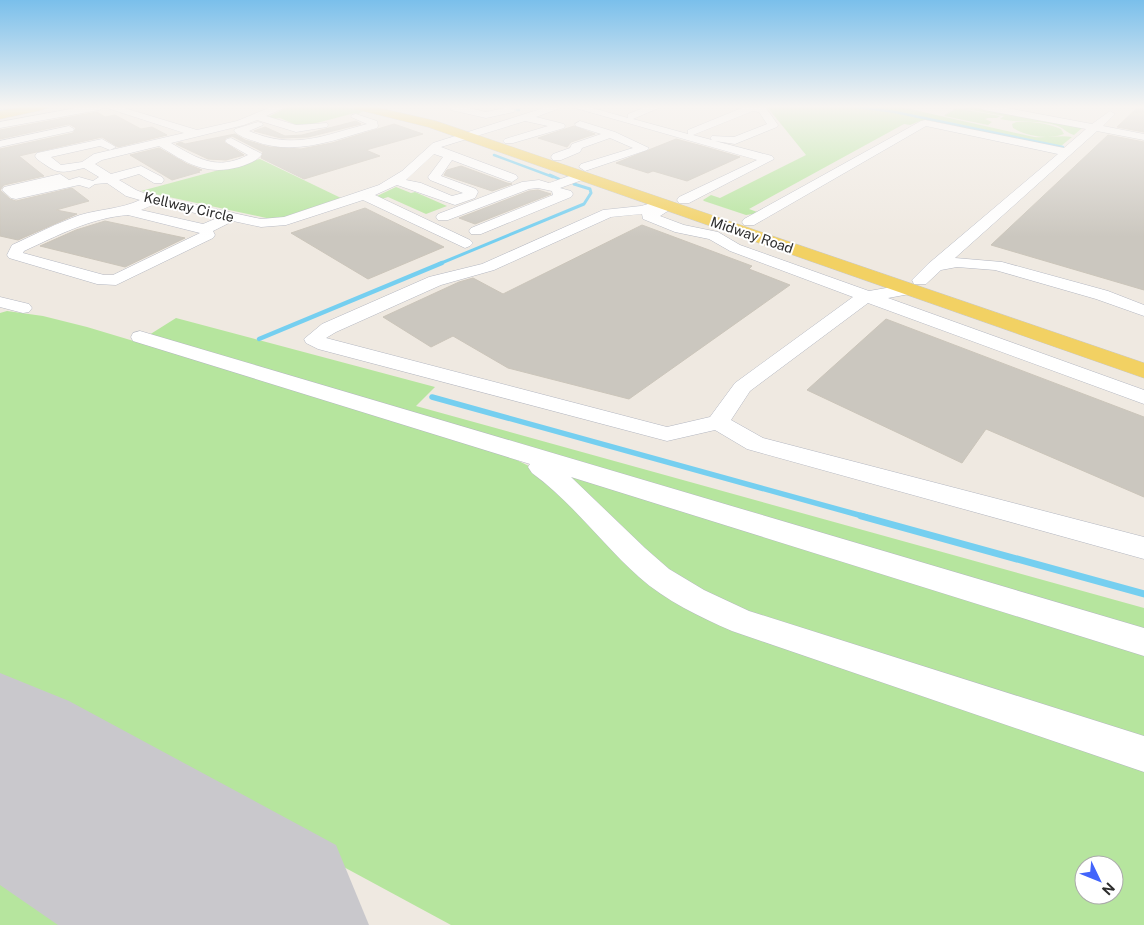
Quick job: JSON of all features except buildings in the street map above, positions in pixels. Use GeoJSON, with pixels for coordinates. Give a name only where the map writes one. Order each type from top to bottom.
{"type":"FeatureCollection","features":[{"type":"Feature","properties":{"kind":"main road","name":"Midway Road"},"geometry":{"type":"LineString","coordinates":[[522,150],[672,204],[749,222],[1144,356]]}},
{"type":"Feature","properties":{"kind":"main road","name":"Midway Road"},"geometry":{"type":"LineString","coordinates":[[536,150],[557,157],[608,185],[921,279],[1144,371]]}},
{"type":"Feature","properties":{"kind":"street"},"geometry":{"type":"LineString","coordinates":[[0,184],[54,166],[129,150]]}},
{"type":"Feature","properties":{"kind":"street"},"geometry":{"type":"LineString","coordinates":[[177,150],[207,166],[230,165],[252,159],[256,154],[250,150]]}},
{"type":"Feature","properties":{"kind":"street","name":"Kellway Circle"},"geometry":{"type":"LineString","coordinates":[[87,164],[136,195],[261,223],[286,221],[364,196],[396,182],[430,150]]}},
{"type":"Feature","properties":{"kind":"street"},"geometry":{"type":"LineString","coordinates":[[435,150],[512,178]]}},
{"type":"Feature","properties":{"kind":"street"},"geometry":{"type":"LineString","coordinates":[[557,157],[576,150]]}},
{"type":"Feature","properties":{"kind":"street"},"geometry":{"type":"LineString","coordinates":[[550,188],[609,158],[616,158],[637,150]]}},
{"type":"Feature","properties":{"kind":"street"},"geometry":{"type":"LineString","coordinates":[[736,150],[768,159],[648,216],[680,229],[713,235],[735,248],[1144,397]]}},
{"type":"Feature","properties":{"kind":"street"},"geometry":{"type":"LineString","coordinates":[[749,222],[874,150]]}},
{"type":"Feature","properties":{"kind":"street"},"geometry":{"type":"LineString","coordinates":[[1057,150],[1066,152]]}},
{"type":"Feature","properties":{"kind":"street"},"geometry":{"type":"LineString","coordinates":[[921,279],[1066,152]]}},
{"type":"Feature","properties":{"kind":"street"},"geometry":{"type":"LineString","coordinates":[[54,166],[87,164],[98,157],[118,153],[158,180]]}},
{"type":"Feature","properties":{"kind":"street"},"geometry":{"type":"LineString","coordinates":[[396,182],[416,186],[449,200],[470,195],[471,192],[434,177],[450,155]]}},
{"type":"Feature","properties":{"kind":"street"},"geometry":{"type":"LineString","coordinates":[[63,186],[79,181],[88,184],[141,170]]}},
{"type":"Feature","properties":{"kind":"street"},"geometry":{"type":"LineString","coordinates":[[88,184],[86,187],[102,199],[136,195]]}},
{"type":"Feature","properties":{"kind":"street"},"geometry":{"type":"LineString","coordinates":[[443,217],[527,185],[539,184],[566,194],[476,231]]}},
{"type":"Feature","properties":{"kind":"street"},"geometry":{"type":"LineString","coordinates":[[600,216],[612,193],[608,185]]}},
{"type":"Feature","properties":{"kind":"street"},"geometry":{"type":"LineString","coordinates":[[364,196],[465,243]]}},
{"type":"Feature","properties":{"kind":"street"},"geometry":{"type":"LineString","coordinates":[[127,211],[152,200]]}},
{"type":"Feature","properties":{"kind":"street"},"geometry":{"type":"LineString","coordinates":[[672,204],[650,209],[615,211],[600,216],[488,267],[435,281],[329,328],[313,338],[325,345],[667,434],[718,422],[742,387],[868,296],[921,279],[957,262],[996,265],[1102,295],[1144,311]]}},
{"type":"Feature","properties":{"kind":"street"},"geometry":{"type":"LineString","coordinates":[[204,229],[208,235],[116,280],[103,280],[15,255],[17,248],[83,219],[103,213],[127,211],[204,229],[230,217]]}},
{"type":"Feature","properties":{"kind":"street"},"geometry":{"type":"LineString","coordinates":[[0,302],[23,308]]}},
{"type":"Feature","properties":{"kind":"street"},"geometry":{"type":"LineString","coordinates":[[140,337],[1144,642]]}},
{"type":"Feature","properties":{"kind":"street"},"geometry":{"type":"LineString","coordinates":[[718,422],[755,444],[1144,548]]}},
{"type":"Feature","properties":{"kind":"street"},"geometry":{"type":"LineString","coordinates":[[514,452],[554,476],[576,493],[621,542],[651,570],[712,609],[743,622],[1144,754]]}},
{"type":"Feature","properties":{"kind":"green space"},"geometry":{"type":"Polygon","coordinates":[[[802,150],[856,150],[749,209],[760,213],[746,215],[703,200],[711,195],[720,198],[806,155],[802,150]]]}},
{"type":"Feature","properties":{"kind":"green space"},"geometry":{"type":"Polygon","coordinates":[[[260,159],[341,198],[283,218],[271,219],[141,191],[260,159]]]}},
{"type":"Feature","properties":{"kind":"green space"},"geometry":{"type":"Polygon","coordinates":[[[396,187],[411,193],[415,192],[447,206],[426,214],[388,197],[382,199],[377,196],[396,187]]]}},
{"type":"Feature","properties":{"kind":"green space"},"geometry":{"type":"Polygon","coordinates":[[[7,311],[43,316],[87,327],[494,449],[539,471],[646,573],[1144,762],[1144,925],[451,925],[0,681],[0,313],[7,311]]]}},
{"type":"Feature","properties":{"kind":"green space"},"geometry":{"type":"Polygon","coordinates":[[[176,318],[435,387],[416,406],[1144,608],[1144,632],[149,335],[176,318]]]}},
{"type":"Feature","properties":{"kind":"green space"},"geometry":{"type":"Polygon","coordinates":[[[560,471],[1144,654],[1144,746],[733,610],[666,575],[560,471]]]}},
{"type":"Feature","properties":{"kind":"green space"},"geometry":{"type":"Polygon","coordinates":[[[0,883],[62,925],[0,925],[0,883]]]}},
{"type":"Feature","properties":{"kind":"waterway"},"geometry":{"type":"LineString","coordinates":[[494,155],[553,177]]}},
{"type":"Feature","properties":{"kind":"waterway"},"geometry":{"type":"LineString","coordinates":[[550,175],[559,179]]}},
{"type":"Feature","properties":{"kind":"waterway"},"geometry":{"type":"LineString","coordinates":[[439,264],[584,204],[591,193],[590,189],[574,184]]}},
{"type":"Feature","properties":{"kind":"waterway"},"geometry":{"type":"LineString","coordinates":[[259,339],[442,263]]}},
{"type":"Feature","properties":{"kind":"waterway"},"geometry":{"type":"LineString","coordinates":[[432,397],[866,517]]}},
{"type":"Feature","properties":{"kind":"waterway"},"geometry":{"type":"LineString","coordinates":[[861,516],[1144,594]]}},
{"type":"Feature","properties":{"kind":"runway"},"geometry":{"type":"LineString","coordinates":[[0,770],[256,925]]}}]}
